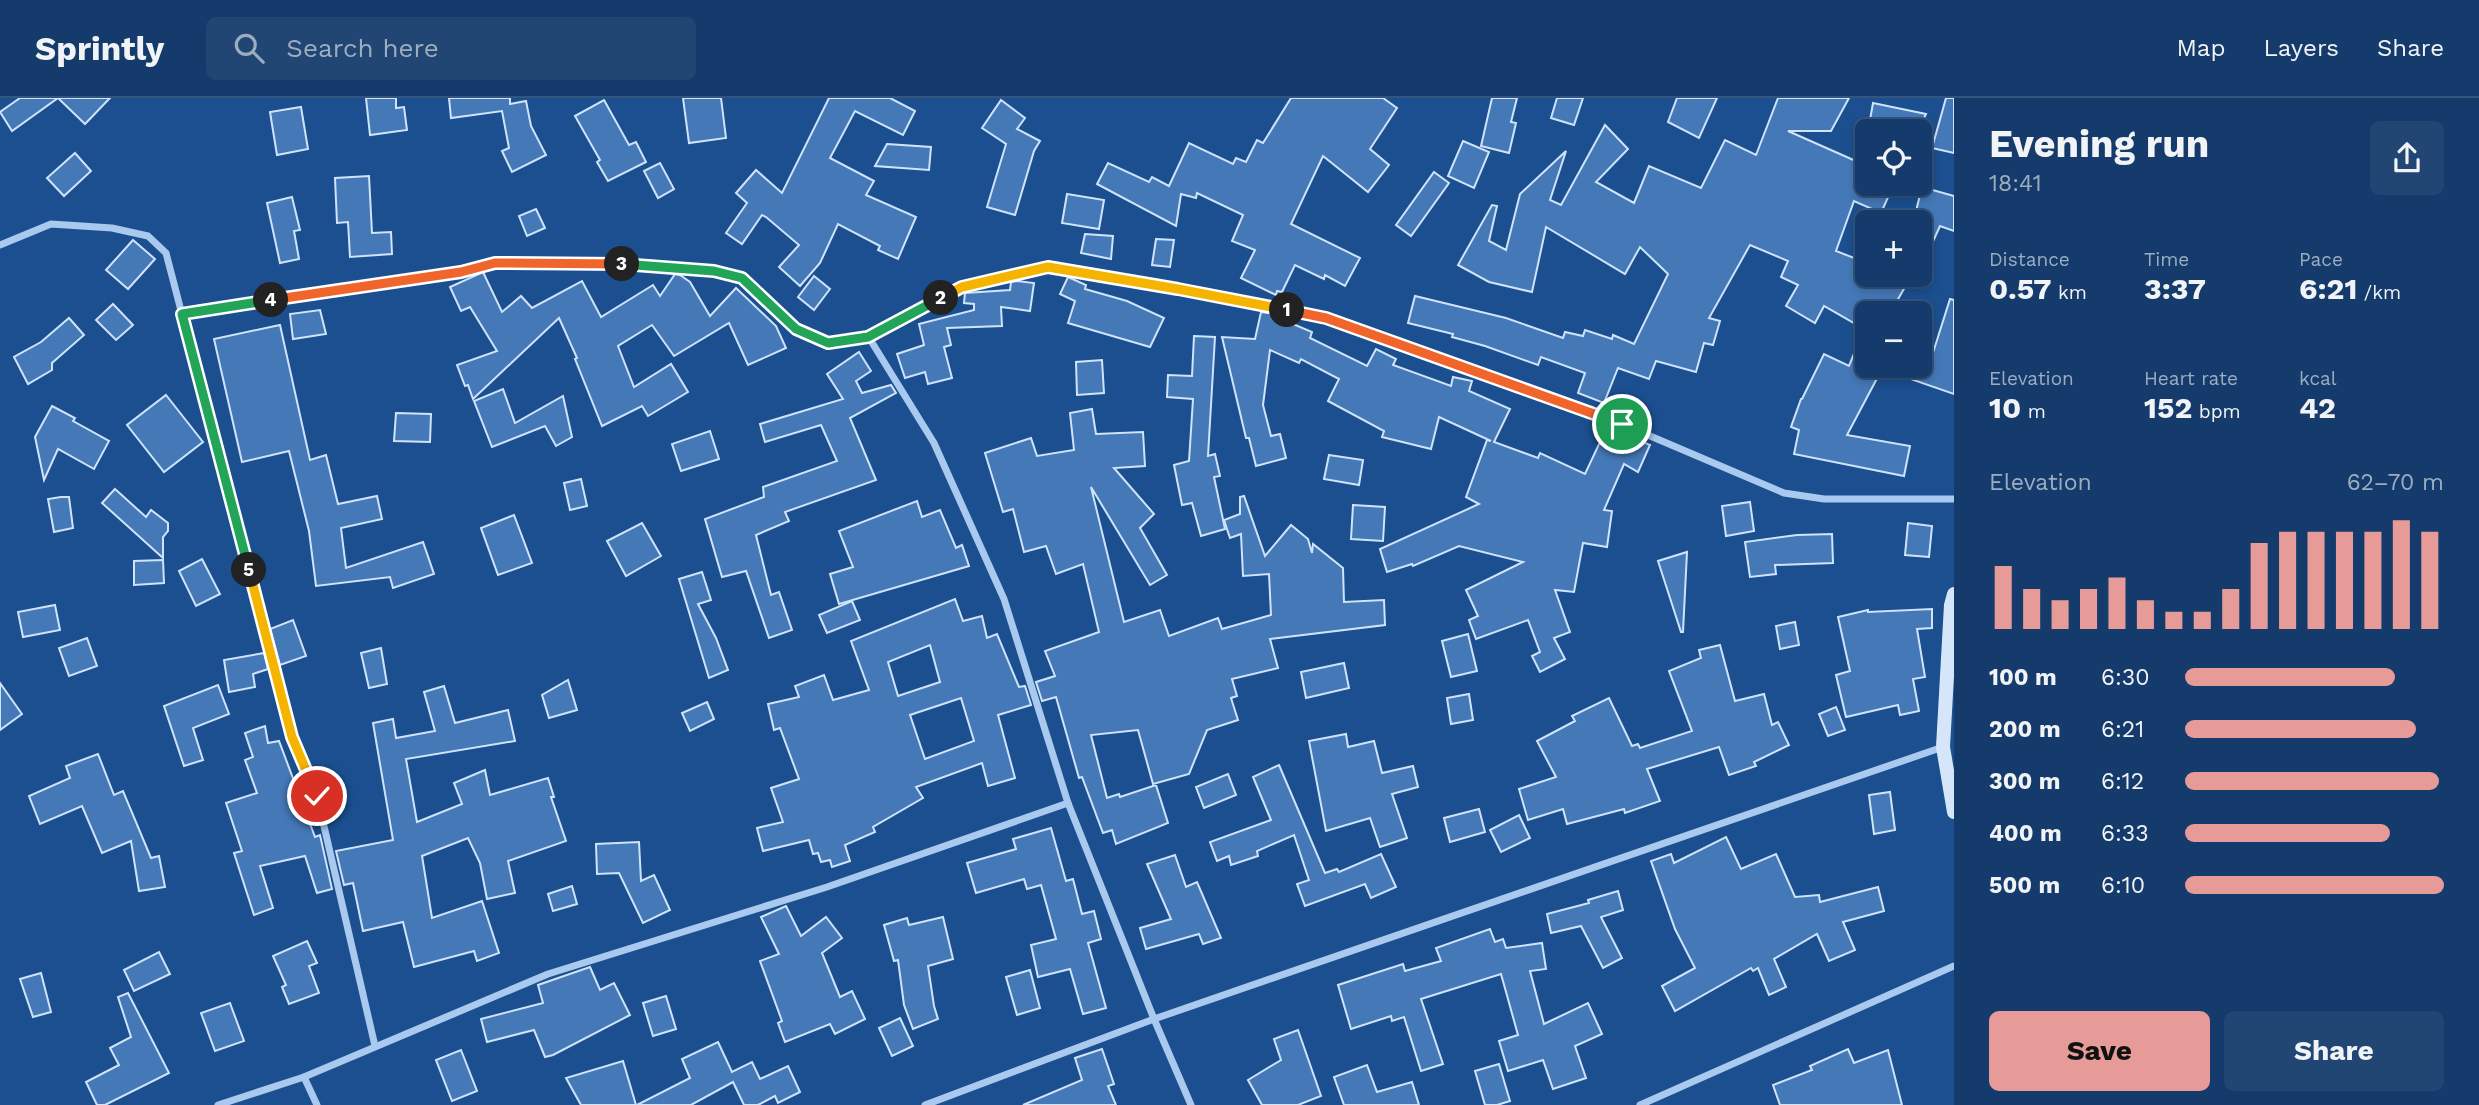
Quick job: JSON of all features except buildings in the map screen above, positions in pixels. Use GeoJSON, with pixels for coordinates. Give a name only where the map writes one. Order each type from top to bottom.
{"type":"FeatureCollection","features":[{"type":"Feature","properties":{"kind":"main road"},"geometry":{"type":"LineString","coordinates":[[1954,594],[1951,605],[1944,747],[1954,812]]}},
{"type":"Feature","properties":{"kind":"street"},"geometry":{"type":"LineString","coordinates":[[0,245],[51,224],[112,228],[148,236],[166,253],[292,737],[317,796],[375,1045]]}},
{"type":"Feature","properties":{"kind":"street"},"geometry":{"type":"LineString","coordinates":[[182,314],[461,272],[495,263],[606,263],[714,271],[742,278],[796,329],[828,343],[868,337],[962,287],[1048,267],[1326,318],[1622,424],[1784,493],[1824,499],[1954,499]]}},
{"type":"Feature","properties":{"kind":"street"},"geometry":{"type":"LineString","coordinates":[[868,337],[934,443],[1004,599],[1068,803],[1191,1105]]}},
{"type":"Feature","properties":{"kind":"street"},"geometry":{"type":"LineString","coordinates":[[925,1105],[1154,1019],[1944,747]]}},
{"type":"Feature","properties":{"kind":"street"},"geometry":{"type":"LineString","coordinates":[[218,1105],[304,1077],[548,974],[827,887],[1068,803]]}},
{"type":"Feature","properties":{"kind":"street"},"geometry":{"type":"LineString","coordinates":[[1640,1105],[1954,966]]}},
{"type":"Feature","properties":{"kind":"street"},"geometry":{"type":"LineString","coordinates":[[304,1077],[317,1105]]}},
{"type":"Feature","properties":{"kind":"route"},"geometry":{"type":"LineString","coordinates":[[317,796],[292,737],[182,314],[461,272],[495,263],[606,263],[714,271],[742,278],[796,329],[828,343],[868,337],[962,287],[1048,267],[1326,318],[1622,424]]}}]}
